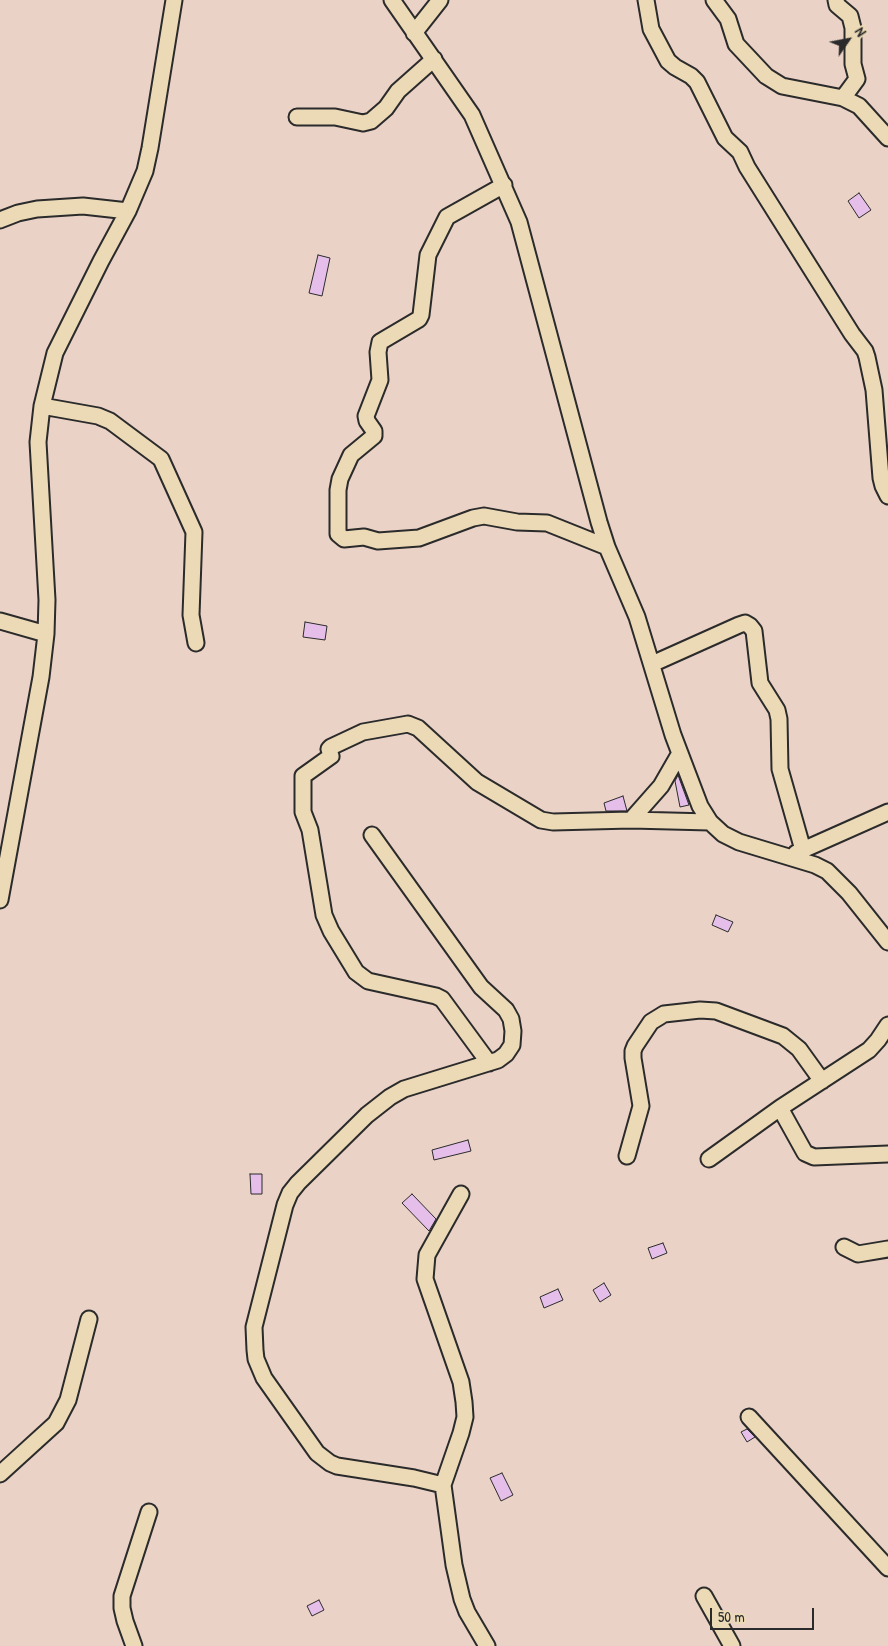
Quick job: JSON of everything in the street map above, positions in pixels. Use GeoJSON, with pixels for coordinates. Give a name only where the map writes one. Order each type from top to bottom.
{"type":"FeatureCollection","features":[{"type":"Feature","properties":{"kind":"street"},"geometry":{"type":"LineString","coordinates":[[0,900],[41,677],[46,634],[47,600],[38,442],[42,406],[55,353],[128,212],[145,171],[174,0]]}},
{"type":"Feature","properties":{"kind":"street"},"geometry":{"type":"LineString","coordinates":[[392,0],[472,115],[519,222],[599,522],[607,547],[627,591],[680,753],[700,806],[710,822],[723,834],[739,842],[815,865],[827,871],[836,879],[888,942]]}},
{"type":"Feature","properties":{"kind":"street"},"geometry":{"type":"LineString","coordinates":[[414,33],[440,0]]}},
{"type":"Feature","properties":{"kind":"street"},"geometry":{"type":"LineString","coordinates":[[646,0],[651,29],[668,61],[692,76],[697,82],[725,138],[740,152],[852,334],[865,351],[874,390],[882,486],[888,496]]}},
{"type":"Feature","properties":{"kind":"street"},"geometry":{"type":"LineString","coordinates":[[714,0],[728,19],[736,44],[766,76],[782,86],[843,98],[859,106],[888,138]]}},
{"type":"Feature","properties":{"kind":"street"},"geometry":{"type":"LineString","coordinates":[[836,0],[837,4],[850,16],[853,28],[853,64],[857,79],[843,98]]}},
{"type":"Feature","properties":{"kind":"street"},"geometry":{"type":"LineString","coordinates":[[297,117],[335,118],[363,123],[371,121],[386,108],[398,91],[434,59]]}},
{"type":"Feature","properties":{"kind":"street"},"geometry":{"type":"LineString","coordinates":[[504,185],[448,217],[428,255],[421,315],[415,322],[380,342],[378,352],[380,380],[366,416],[374,431],[374,436],[352,455],[340,479],[338,534],[344,539],[364,537],[378,542],[419,538],[473,518],[484,516],[516,522],[547,523],[607,547]]}},
{"type":"Feature","properties":{"kind":"street"},"geometry":{"type":"LineString","coordinates":[[0,220],[18,213],[37,209],[82,206],[128,212]]}},
{"type":"Feature","properties":{"kind":"street"},"geometry":{"type":"LineString","coordinates":[[42,406],[110,420],[156,455],[165,465],[194,532],[191,614],[196,643]]}},
{"type":"Feature","properties":{"kind":"street"},"geometry":{"type":"LineString","coordinates":[[0,621],[46,634]]}},
{"type":"Feature","properties":{"kind":"street"},"geometry":{"type":"LineString","coordinates":[[652,664],[739,625],[745,623],[750,626],[754,631],[760,682],[777,710],[780,769],[803,850]]}},
{"type":"Feature","properties":{"kind":"street"},"geometry":{"type":"LineString","coordinates":[[489,1063],[442,999],[368,981],[356,972],[331,931],[324,915],[310,830],[303,812],[303,776],[331,756],[329,749],[331,747],[363,732],[408,724],[418,728],[477,782],[536,818],[554,822],[631,820],[710,822]]}},
{"type":"Feature","properties":{"kind":"street"},"geometry":{"type":"LineString","coordinates":[[631,820],[661,786],[680,753]]}},
{"type":"Feature","properties":{"kind":"street"},"geometry":{"type":"LineString","coordinates":[[787,857],[888,812]]}},
{"type":"Feature","properties":{"kind":"street"},"geometry":{"type":"LineString","coordinates":[[372,834],[481,987],[506,1010],[514,1031],[512,1045],[506,1054],[498,1060],[404,1089],[390,1097],[367,1115],[298,1183],[285,1205],[254,1327],[256,1359],[264,1378],[317,1453],[323,1458],[337,1466],[414,1478],[443,1486]]}},
{"type":"Feature","properties":{"kind":"street"},"geometry":{"type":"LineString","coordinates":[[627,1156],[640,1106],[633,1051],[651,1022],[664,1014],[700,1010],[716,1011],[783,1036],[799,1049],[822,1081]]}},
{"type":"Feature","properties":{"kind":"street"},"geometry":{"type":"LineString","coordinates":[[709,1160],[780,1108],[869,1050],[888,1025]]}},
{"type":"Feature","properties":{"kind":"street"},"geometry":{"type":"LineString","coordinates":[[780,1108],[805,1153],[814,1157],[888,1154]]}},
{"type":"Feature","properties":{"kind":"street"},"geometry":{"type":"LineString","coordinates":[[461,1194],[427,1255],[425,1279],[461,1382],[465,1417],[443,1486],[458,1588],[467,1612],[487,1646]]}},
{"type":"Feature","properties":{"kind":"street"},"geometry":{"type":"LineString","coordinates":[[844,1247],[858,1254],[888,1250]]}},
{"type":"Feature","properties":{"kind":"street"},"geometry":{"type":"LineString","coordinates":[[0,1474],[56,1423],[68,1400],[89,1319]]}},
{"type":"Feature","properties":{"kind":"street"},"geometry":{"type":"LineString","coordinates":[[748,1417],[888,1568]]}},
{"type":"Feature","properties":{"kind":"street"},"geometry":{"type":"LineString","coordinates":[[134,1646],[125,1621],[122,1596],[149,1512]]}},
{"type":"Feature","properties":{"kind":"street"},"geometry":{"type":"LineString","coordinates":[[704,1596],[732,1646]]}},
{"type":"Feature","properties":{"kind":"building"},"geometry":{"type":"Polygon","coordinates":[[[859,193],[871,210],[859,218],[848,201],[859,193]]]}},
{"type":"Feature","properties":{"kind":"building"},"geometry":{"type":"Polygon","coordinates":[[[318,255],[330,258],[322,296],[309,293],[318,255]]]}},
{"type":"Feature","properties":{"kind":"building"},"geometry":{"type":"Polygon","coordinates":[[[305,622],[327,626],[325,640],[303,637],[305,622]]]}},
{"type":"Feature","properties":{"kind":"building"},"geometry":{"type":"Polygon","coordinates":[[[678,775],[689,805],[680,807],[675,781],[678,775]]]}},
{"type":"Feature","properties":{"kind":"building"},"geometry":{"type":"Polygon","coordinates":[[[623,796],[627,811],[606,811],[604,803],[623,796]]]}},
{"type":"Feature","properties":{"kind":"building"},"geometry":{"type":"Polygon","coordinates":[[[716,915],[733,922],[728,932],[712,925],[716,915]]]}},
{"type":"Feature","properties":{"kind":"building"},"geometry":{"type":"Polygon","coordinates":[[[468,1140],[471,1151],[434,1160],[432,1150],[468,1140]]]}},
{"type":"Feature","properties":{"kind":"building"},"geometry":{"type":"Polygon","coordinates":[[[250,1174],[262,1174],[262,1194],[251,1194],[250,1174]]]}},
{"type":"Feature","properties":{"kind":"building"},"geometry":{"type":"Polygon","coordinates":[[[412,1194],[436,1219],[429,1231],[402,1203],[412,1194]]]}},
{"type":"Feature","properties":{"kind":"building"},"geometry":{"type":"Polygon","coordinates":[[[663,1243],[667,1253],[652,1259],[648,1248],[663,1243]]]}},
{"type":"Feature","properties":{"kind":"building"},"geometry":{"type":"Polygon","coordinates":[[[604,1283],[611,1295],[600,1302],[593,1290],[604,1283]]]}},
{"type":"Feature","properties":{"kind":"building"},"geometry":{"type":"Polygon","coordinates":[[[558,1289],[563,1300],[544,1308],[540,1297],[558,1289]]]}},
{"type":"Feature","properties":{"kind":"building"},"geometry":{"type":"Polygon","coordinates":[[[747,1429],[755,1437],[747,1442],[741,1432],[747,1429]]]}},
{"type":"Feature","properties":{"kind":"building"},"geometry":{"type":"Polygon","coordinates":[[[502,1473],[513,1495],[501,1501],[490,1478],[502,1473]]]}},
{"type":"Feature","properties":{"kind":"building"},"geometry":{"type":"Polygon","coordinates":[[[319,1600],[324,1610],[312,1616],[307,1606],[319,1600]]]}}]}
